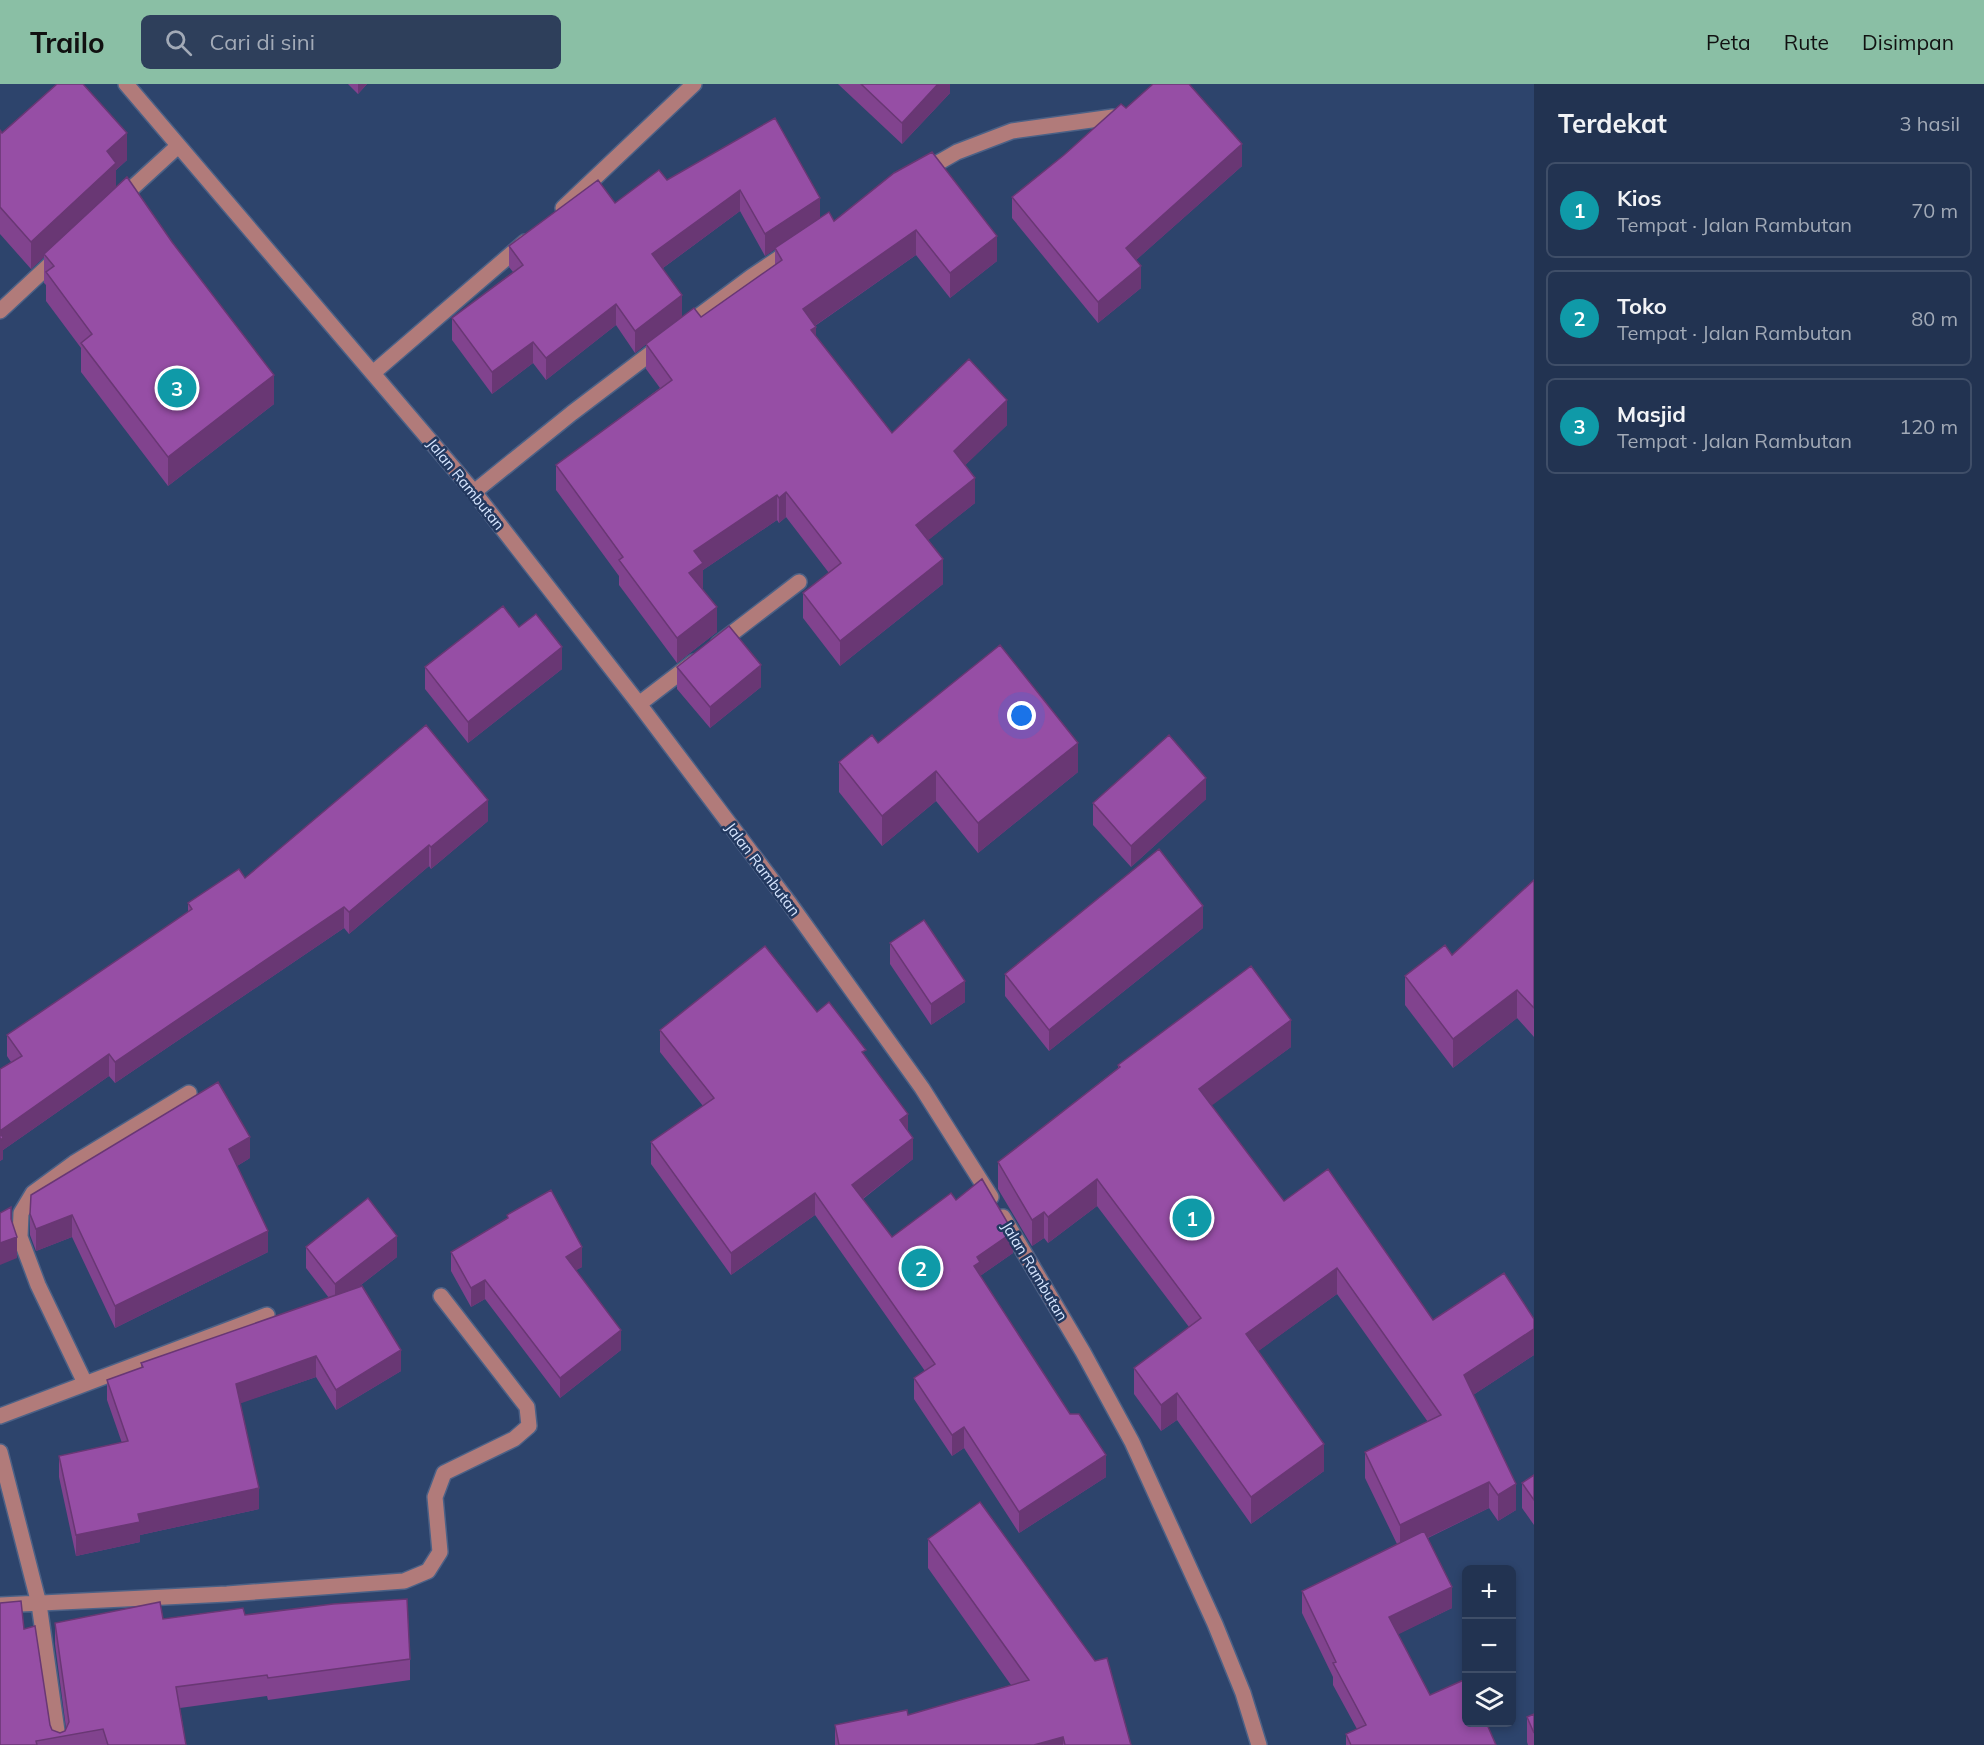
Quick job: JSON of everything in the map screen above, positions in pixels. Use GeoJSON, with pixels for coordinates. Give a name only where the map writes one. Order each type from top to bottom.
{"type":"FeatureCollection","features":[{"type":"Feature","properties":{"kind":"street","name":"Jalan Rambutan"},"geometry":{"type":"LineString","coordinates":[[126,84],[474,492],[639,704],[804,923],[922,1088],[987,1189],[1083,1352],[1132,1442],[1215,1624],[1243,1693],[1259,1745]]}},
{"type":"Feature","properties":{"kind":"street"},"geometry":{"type":"LineString","coordinates":[[553,217],[694,84]]}},
{"type":"Feature","properties":{"kind":"street"},"geometry":{"type":"LineString","coordinates":[[907,180],[957,153],[1012,131],[1113,117]]}},
{"type":"Feature","properties":{"kind":"street"},"geometry":{"type":"LineString","coordinates":[[109,210],[178,146]]}},
{"type":"Feature","properties":{"kind":"street"},"geometry":{"type":"LineString","coordinates":[[373,373],[535,233]]}},
{"type":"Feature","properties":{"kind":"street"},"geometry":{"type":"LineString","coordinates":[[474,492],[572,412],[704,312],[808,239]]}},
{"type":"Feature","properties":{"kind":"street"},"geometry":{"type":"LineString","coordinates":[[0,311],[66,250]]}},
{"type":"Feature","properties":{"kind":"street"},"geometry":{"type":"LineString","coordinates":[[639,704],[799,582]]}},
{"type":"Feature","properties":{"kind":"street"},"geometry":{"type":"LineString","coordinates":[[85,1383],[38,1285],[20,1237],[21,1213],[33,1192],[74,1163],[189,1093]]}},
{"type":"Feature","properties":{"kind":"street"},"geometry":{"type":"LineString","coordinates":[[0,1605],[227,1594],[404,1581],[428,1571],[440,1552],[435,1497],[444,1473],[514,1439],[529,1426],[527,1407],[441,1296]]}},
{"type":"Feature","properties":{"kind":"street"},"geometry":{"type":"LineString","coordinates":[[0,1416],[267,1316]]}},
{"type":"Feature","properties":{"kind":"street"},"geometry":{"type":"LineString","coordinates":[[0,1452],[39,1604],[59,1745]]}},
{"type":"Feature","properties":{"kind":"building"},"geometry":{"type":"Polygon","coordinates":[[[57,84],[83,84],[127,133],[107,151],[116,163],[31,242],[0,207],[0,130],[2,133],[57,84]]]}},
{"type":"Feature","properties":{"kind":"building"},"geometry":{"type":"Polygon","coordinates":[[[861,84],[938,84],[902,123],[861,84]]]}},
{"type":"Feature","properties":{"kind":"building"},"geometry":{"type":"Polygon","coordinates":[[[1153,84],[1189,84],[1242,144],[1126,248],[1141,266],[1098,302],[1012,197],[1064,155],[1121,104],[1126,108],[1153,84]]]}},
{"type":"Feature","properties":{"kind":"building"},"geometry":{"type":"Polygon","coordinates":[[[775,118],[820,198],[765,234],[740,190],[652,254],[682,295],[635,331],[616,304],[546,358],[533,342],[492,372],[452,318],[523,265],[509,246],[598,180],[615,203],[659,170],[667,180],[775,118]]]}},
{"type":"Feature","properties":{"kind":"building"},"geometry":{"type":"Polygon","coordinates":[[[932,152],[997,236],[950,273],[916,230],[803,309],[816,327],[811,330],[892,433],[969,359],[1007,400],[954,451],[975,478],[916,525],[943,559],[840,641],[803,593],[841,563],[786,492],[779,498],[777,495],[694,551],[703,563],[689,573],[717,607],[677,638],[619,560],[623,557],[556,465],[672,380],[646,344],[694,308],[701,317],[782,260],[775,248],[829,212],[834,221],[894,173],[932,152]]]}},
{"type":"Feature","properties":{"kind":"building"},"geometry":{"type":"Polygon","coordinates":[[[127,177],[172,242],[274,375],[168,457],[81,343],[92,334],[46,272],[54,266],[44,254],[127,177]]]}},
{"type":"Feature","properties":{"kind":"building"},"geometry":{"type":"Polygon","coordinates":[[[503,606],[519,627],[536,614],[562,647],[468,722],[425,667],[503,606]]]}},
{"type":"Feature","properties":{"kind":"building"},"geometry":{"type":"Polygon","coordinates":[[[729,626],[761,665],[710,707],[677,667],[729,626]]]}},
{"type":"Feature","properties":{"kind":"building"},"geometry":{"type":"Polygon","coordinates":[[[1000,645],[1078,743],[978,823],[936,771],[882,816],[839,762],[872,735],[878,743],[1000,645]]]}},
{"type":"Feature","properties":{"kind":"building"},"geometry":{"type":"Polygon","coordinates":[[[426,725],[488,800],[431,847],[429,845],[349,912],[344,907],[115,1062],[109,1054],[0,1131],[0,1069],[22,1056],[7,1035],[192,909],[188,903],[239,869],[245,878],[426,725]]]}},
{"type":"Feature","properties":{"kind":"building"},"geometry":{"type":"Polygon","coordinates":[[[1169,735],[1206,778],[1131,846],[1093,803],[1169,735]]]}},
{"type":"Feature","properties":{"kind":"building"},"geometry":{"type":"Polygon","coordinates":[[[1159,849],[1203,906],[1049,1030],[1005,974],[1159,849]]]}},
{"type":"Feature","properties":{"kind":"building"},"geometry":{"type":"Polygon","coordinates":[[[1534,880],[1534,1008],[1517,990],[1453,1039],[1405,976],[1445,945],[1452,955],[1534,880]]]}},
{"type":"Feature","properties":{"kind":"building"},"geometry":{"type":"Polygon","coordinates":[[[924,920],[965,981],[931,1004],[890,943],[924,920]]]}},
{"type":"Feature","properties":{"kind":"building"},"geometry":{"type":"Polygon","coordinates":[[[765,946],[817,1012],[829,1002],[866,1050],[862,1052],[908,1114],[900,1120],[913,1138],[852,1185],[892,1237],[951,1193],[956,1200],[982,1179],[1013,1232],[977,1257],[980,1262],[974,1266],[1070,1414],[1079,1414],[1106,1455],[1019,1512],[964,1427],[952,1435],[914,1378],[935,1364],[815,1193],[731,1253],[651,1142],[714,1098],[660,1030],[765,946]]]}},
{"type":"Feature","properties":{"kind":"building"},"geometry":{"type":"Polygon","coordinates":[[[1251,966],[1291,1020],[1199,1089],[1284,1201],[1328,1169],[1433,1320],[1504,1273],[1534,1319],[1534,1329],[1464,1375],[1516,1484],[1498,1495],[1489,1482],[1400,1525],[1365,1452],[1441,1415],[1337,1268],[1246,1334],[1324,1444],[1251,1497],[1177,1393],[1161,1405],[1134,1368],[1201,1318],[1097,1179],[1048,1217],[1044,1212],[1032,1220],[998,1162],[1120,1067],[1118,1065],[1251,966]]]}},
{"type":"Feature","properties":{"kind":"building"},"geometry":{"type":"Polygon","coordinates":[[[218,1082],[250,1137],[229,1149],[268,1231],[115,1306],[72,1215],[36,1229],[30,1214],[31,1195],[218,1082]]]}},
{"type":"Feature","properties":{"kind":"building"},"geometry":{"type":"Polygon","coordinates":[[[551,1190],[582,1247],[566,1257],[621,1330],[560,1378],[485,1280],[471,1288],[451,1252],[508,1218],[507,1215],[551,1190]]]}},
{"type":"Feature","properties":{"kind":"building"},"geometry":{"type":"Polygon","coordinates":[[[368,1198],[397,1236],[335,1284],[306,1247],[368,1198]]]}},
{"type":"Feature","properties":{"kind":"building"},"geometry":{"type":"Polygon","coordinates":[[[11,1207],[11,1219],[17,1237],[0,1243],[0,1213],[11,1207]]]}},
{"type":"Feature","properties":{"kind":"building"},"geometry":{"type":"Polygon","coordinates":[[[362,1286],[401,1350],[336,1390],[316,1356],[236,1384],[259,1488],[138,1514],[140,1522],[76,1535],[59,1456],[128,1441],[107,1380],[143,1367],[141,1363],[362,1286]]]}},
{"type":"Feature","properties":{"kind":"building"},"geometry":{"type":"Polygon","coordinates":[[[1534,1475],[1534,1500],[1522,1483],[1534,1475]]]}},
{"type":"Feature","properties":{"kind":"building"},"geometry":{"type":"Polygon","coordinates":[[[980,1502],[1095,1661],[1107,1658],[1131,1745],[1065,1745],[1063,1737],[1034,1745],[839,1745],[835,1725],[907,1710],[908,1715],[1029,1680],[928,1539],[980,1502]]]}},
{"type":"Feature","properties":{"kind":"building"},"geometry":{"type":"Polygon","coordinates":[[[1424,1531],[1452,1587],[1389,1617],[1430,1695],[1462,1681],[1462,1727],[1488,1727],[1496,1745],[1351,1745],[1346,1734],[1366,1725],[1333,1663],[1336,1662],[1302,1591],[1424,1531]]]}},
{"type":"Feature","properties":{"kind":"building"},"geometry":{"type":"Polygon","coordinates":[[[407,1599],[410,1659],[268,1678],[267,1675],[176,1687],[186,1745],[108,1745],[103,1729],[36,1741],[37,1745],[0,1745],[0,1603],[21,1601],[24,1629],[35,1626],[50,1725],[52,1730],[60,1733],[65,1731],[69,1722],[55,1623],[160,1602],[163,1619],[243,1608],[245,1615],[333,1604],[407,1599]]]}},
{"type":"Feature","properties":{"kind":"building"},"geometry":{"type":"Polygon","coordinates":[[[1534,1714],[1534,1733],[1527,1717],[1534,1714]]]}},
{"type":"Feature","properties":{"kind":"place","name":"Masjid"},"geometry":{"type":"Point","coordinates":[177,388]}},
{"type":"Feature","properties":{"kind":"place","name":"Kios"},"geometry":{"type":"Point","coordinates":[1192,1218]}},
{"type":"Feature","properties":{"kind":"place","name":"Toko"},"geometry":{"type":"Point","coordinates":[921,1268]}}]}
